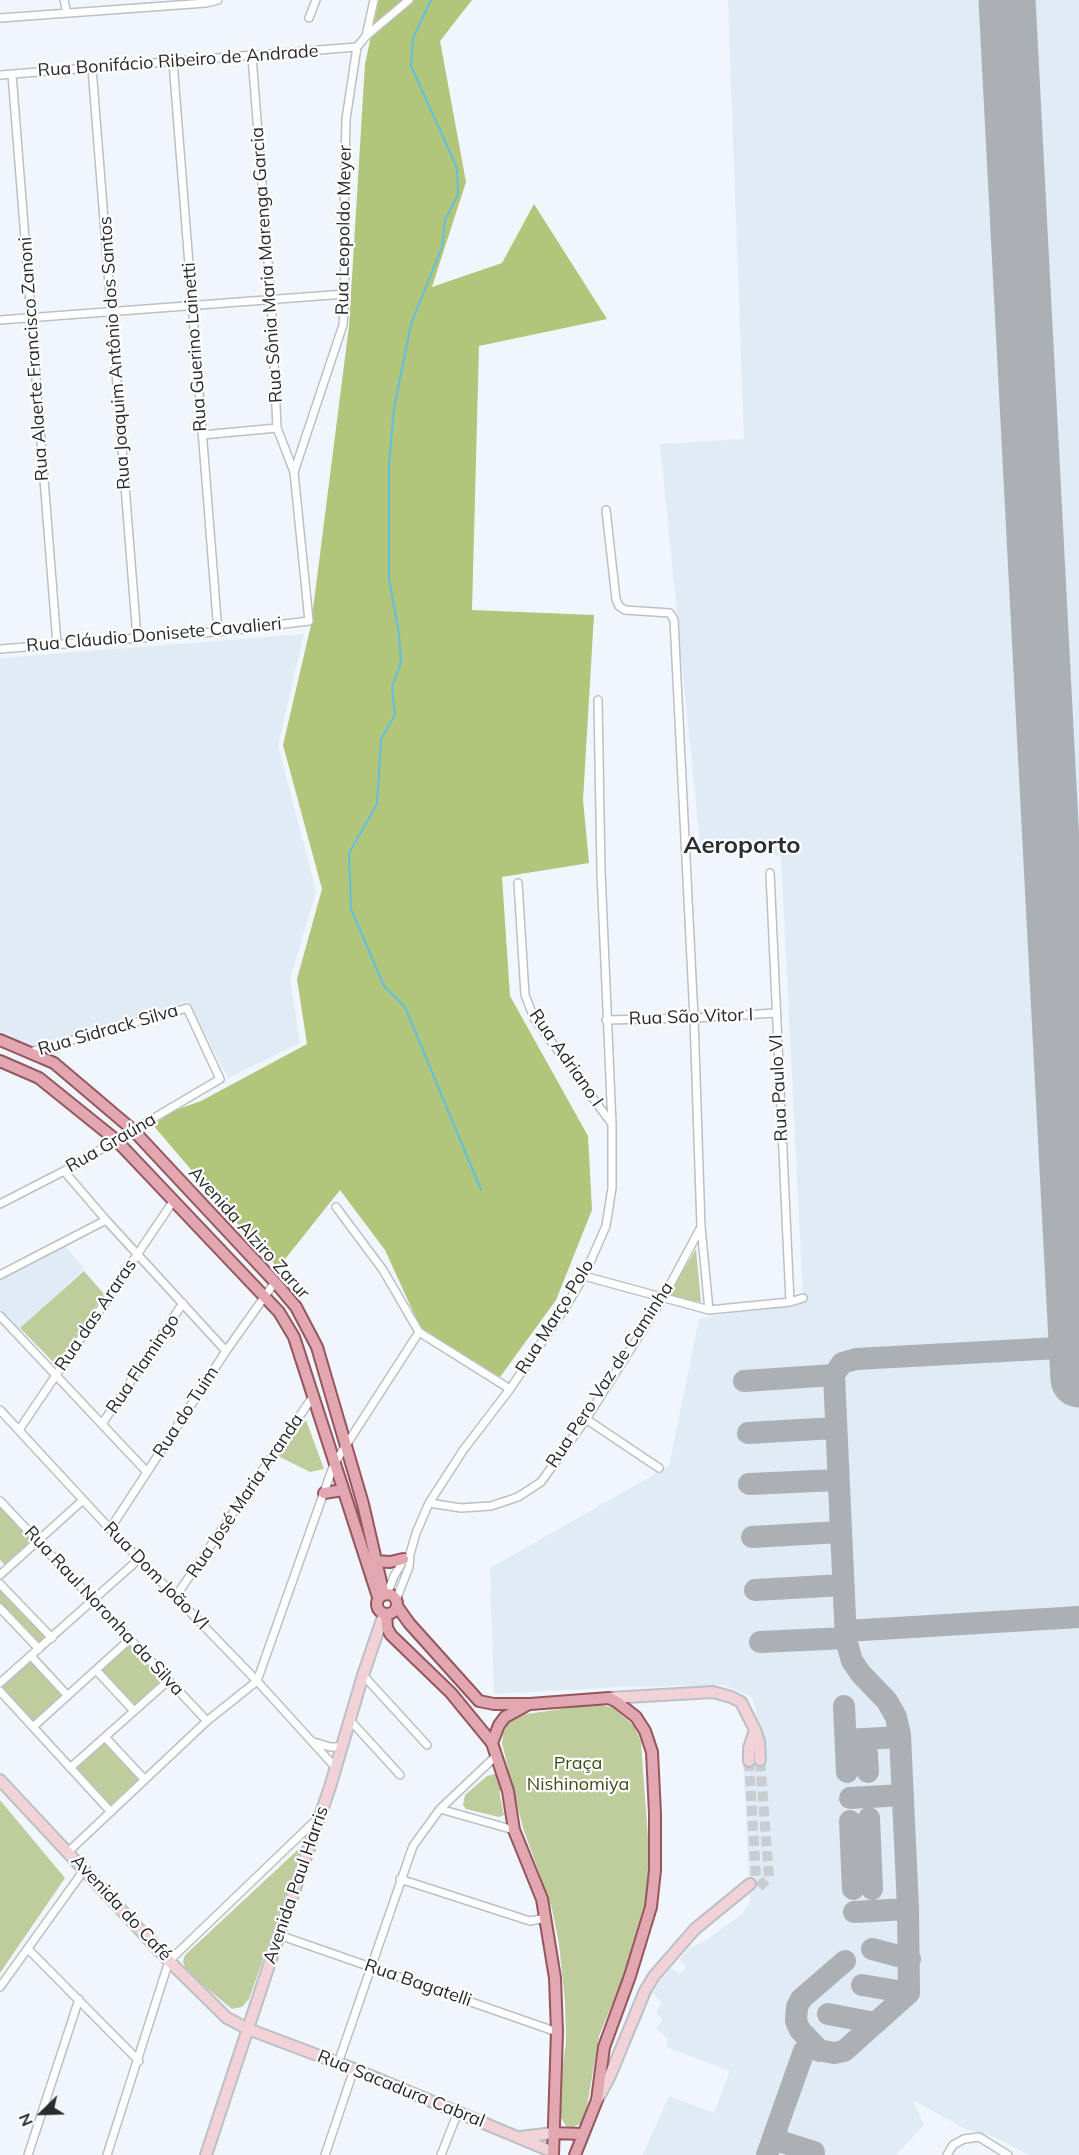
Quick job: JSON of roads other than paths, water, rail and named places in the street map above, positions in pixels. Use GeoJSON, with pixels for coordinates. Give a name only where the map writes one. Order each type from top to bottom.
{"type":"FeatureCollection","features":[{"type":"Feature","properties":{"kind":"main road","name":"Avenida Alziro Zarur"},"geometry":{"type":"LineString","coordinates":[[0,1040],[54,1063],[133,1130],[296,1307],[317,1347],[363,1504],[376,1562],[389,1599]]}},
{"type":"Feature","properties":{"kind":"main road","name":"Avenida Alziro Zarur"},"geometry":{"type":"LineString","coordinates":[[0,1061],[39,1078],[116,1140],[279,1312],[294,1337],[343,1490],[389,1599]]}},
{"type":"Feature","properties":{"kind":"main road"},"geometry":{"type":"LineString","coordinates":[[324,1493],[343,1490]]}},
{"type":"Feature","properties":{"kind":"main road"},"geometry":{"type":"LineString","coordinates":[[376,1562],[390,1562],[407,1557]]}},
{"type":"Feature","properties":{"kind":"main road"},"geometry":{"type":"LineString","coordinates":[[385,1614],[394,1612],[389,1599]]}},
{"type":"Feature","properties":{"kind":"main road"},"geometry":{"type":"LineString","coordinates":[[389,1599],[378,1606],[385,1614],[387,1628],[392,1635],[451,1694],[492,1743],[508,1791],[514,1830],[542,1899],[555,1978],[553,2153]]}},
{"type":"Feature","properties":{"kind":"main road"},"geometry":{"type":"LineString","coordinates":[[389,1599],[479,1701],[494,1704],[530,1704],[609,1698],[636,1717],[645,1731],[652,1752],[656,1870],[654,1891],[647,1924],[604,2047],[597,2100],[575,2155]]}},
{"type":"Feature","properties":{"kind":"main road"},"geometry":{"type":"LineString","coordinates":[[451,1694],[463,1683]]}},
{"type":"Feature","properties":{"kind":"main road"},"geometry":{"type":"LineString","coordinates":[[492,1743],[505,1717],[530,1704]]}},
{"type":"Feature","properties":{"kind":"main road"},"geometry":{"type":"LineString","coordinates":[[553,2133],[582,2134]]}},
{"type":"Feature","properties":{"kind":"street"},"geometry":{"type":"LineString","coordinates":[[64,0],[67,13]]}},
{"type":"Feature","properties":{"kind":"street"},"geometry":{"type":"LineString","coordinates":[[0,18],[156,3],[206,3],[218,0]]}},
{"type":"Feature","properties":{"kind":"street"},"geometry":{"type":"LineString","coordinates":[[309,18],[316,0]]}},
{"type":"Feature","properties":{"kind":"street"},"geometry":{"type":"LineString","coordinates":[[366,36],[374,0]]}},
{"type":"Feature","properties":{"kind":"street"},"geometry":{"type":"LineString","coordinates":[[357,47],[366,36],[409,0]]}},
{"type":"Feature","properties":{"kind":"street","name":"Rua Bonifácio Ribeiro de Andrade"},"geometry":{"type":"LineString","coordinates":[[0,75],[357,47]]}},
{"type":"Feature","properties":{"kind":"street","name":"Rua Leopoldo Meyer"},"geometry":{"type":"LineString","coordinates":[[309,621],[294,472],[342,325],[345,294],[346,119],[357,47]]}},
{"type":"Feature","properties":{"kind":"street","name":"Rua Sônia Maria Marenga Garcia"},"geometry":{"type":"LineString","coordinates":[[252,56],[271,300],[277,428],[294,472]]}},
{"type":"Feature","properties":{"kind":"street","name":"Rua Guerino Lainetti"},"geometry":{"type":"LineString","coordinates":[[173,62],[218,632]]}},
{"type":"Feature","properties":{"kind":"street","name":"Rua Joaquim Antônio dos Santos"},"geometry":{"type":"LineString","coordinates":[[92,68],[137,638]]}},
{"type":"Feature","properties":{"kind":"street","name":"Rua Alaerte Francisco Zanoni"},"geometry":{"type":"LineString","coordinates":[[12,74],[57,645]]}},
{"type":"Feature","properties":{"kind":"street"},"geometry":{"type":"LineString","coordinates":[[0,320],[345,294]]}},
{"type":"Feature","properties":{"kind":"street"},"geometry":{"type":"LineString","coordinates":[[202,435],[277,428]]}},
{"type":"Feature","properties":{"kind":"street"},"geometry":{"type":"LineString","coordinates":[[606,510],[616,599],[619,606],[625,610],[670,613],[674,620],[694,1018],[701,1227],[709,1310]]}},
{"type":"Feature","properties":{"kind":"street","name":"Rua Cláudio Donisete Cavalieri"},"geometry":{"type":"LineString","coordinates":[[0,649],[218,632],[309,621]]}},
{"type":"Feature","properties":{"kind":"street","name":"Rua Março Polo"},"geometry":{"type":"LineString","coordinates":[[389,1599],[409,1567],[407,1557],[429,1503],[464,1449],[510,1389],[584,1276],[606,1226],[612,1188],[612,1124],[601,872],[598,700]]}},
{"type":"Feature","properties":{"kind":"street","name":"Rua Paulo VI"},"geometry":{"type":"LineString","coordinates":[[770,873],[790,1302]]}},
{"type":"Feature","properties":{"kind":"street","name":"Rua Adriano I"},"geometry":{"type":"LineString","coordinates":[[518,884],[525,995],[534,1018],[612,1124]]}},
{"type":"Feature","properties":{"kind":"street","name":"Rua Sidrack Silva"},"geometry":{"type":"LineString","coordinates":[[29,1052],[187,1008],[220,1079]]}},
{"type":"Feature","properties":{"kind":"street","name":"Rua São Vitor I"},"geometry":{"type":"LineString","coordinates":[[606,1020],[775,1013]]}},
{"type":"Feature","properties":{"kind":"street","name":"Rua Graúna"},"geometry":{"type":"LineString","coordinates":[[0,1204],[64,1171],[220,1079]]}},
{"type":"Feature","properties":{"kind":"street"},"geometry":{"type":"LineString","coordinates":[[64,1171],[226,1351]]}},
{"type":"Feature","properties":{"kind":"street","name":"Rua das Araras"},"geometry":{"type":"LineString","coordinates":[[19,1430],[174,1200]]}},
{"type":"Feature","properties":{"kind":"street"},"geometry":{"type":"LineString","coordinates":[[336,1207],[383,1270],[419,1332],[510,1389]]}},
{"type":"Feature","properties":{"kind":"street"},"geometry":{"type":"LineString","coordinates":[[0,1275],[106,1220]]}},
{"type":"Feature","properties":{"kind":"street","name":"Rua Pero Vaz de Caminha"},"geometry":{"type":"LineString","coordinates":[[429,1503],[461,1508],[491,1506],[518,1497],[541,1482],[586,1419],[663,1298],[701,1227]]}},
{"type":"Feature","properties":{"kind":"street"},"geometry":{"type":"LineString","coordinates":[[584,1276],[709,1310],[790,1302],[803,1298]]}},
{"type":"Feature","properties":{"kind":"street","name":"Rua do Tuim"},"geometry":{"type":"LineString","coordinates":[[110,1529],[226,1351],[275,1282]]}},
{"type":"Feature","properties":{"kind":"street","name":"Rua Flamingo"},"geometry":{"type":"LineString","coordinates":[[102,1424],[183,1304]]}},
{"type":"Feature","properties":{"kind":"street"},"geometry":{"type":"LineString","coordinates":[[0,1316],[147,1472]]}},
{"type":"Feature","properties":{"kind":"street"},"geometry":{"type":"LineString","coordinates":[[68,1852],[207,1721],[257,1681],[334,1464],[419,1332]]}},
{"type":"Feature","properties":{"kind":"street","name":"Rua José Maria Aranda"},"geometry":{"type":"LineString","coordinates":[[176,1596],[314,1395]]}},
{"type":"Feature","properties":{"kind":"street","name":"Rua Dom João VI"},"geometry":{"type":"LineString","coordinates":[[0,1410],[110,1529],[257,1681],[335,1767]]}},
{"type":"Feature","properties":{"kind":"street"},"geometry":{"type":"LineString","coordinates":[[586,1419],[659,1468]]}},
{"type":"Feature","properties":{"kind":"street"},"geometry":{"type":"LineString","coordinates":[[2,1570],[83,1500]]}},
{"type":"Feature","properties":{"kind":"street","name":"Rua Raul Noronha da Silva"},"geometry":{"type":"LineString","coordinates":[[0,1501],[207,1721]]}},
{"type":"Feature","properties":{"kind":"street"},"geometry":{"type":"LineString","coordinates":[[0,1683],[139,1559]]}},
{"type":"Feature","properties":{"kind":"street"},"geometry":{"type":"LineString","coordinates":[[0,1584],[52,1638]]}},
{"type":"Feature","properties":{"kind":"street"},"geometry":{"type":"LineString","coordinates":[[0,1608],[39,1649]]}},
{"type":"Feature","properties":{"kind":"street","name":"Avenida Paul Harris"},"geometry":{"type":"LineString","coordinates":[[206,2155],[330,1787],[349,1719],[385,1614]]}},
{"type":"Feature","properties":{"kind":"street"},"geometry":{"type":"LineString","coordinates":[[33,1726],[130,1639]]}},
{"type":"Feature","properties":{"kind":"street"},"geometry":{"type":"LineString","coordinates":[[31,1656],[67,1695]]}},
{"type":"Feature","properties":{"kind":"street"},"geometry":{"type":"LineString","coordinates":[[96,1670],[134,1710]]}},
{"type":"Feature","properties":{"kind":"street"},"geometry":{"type":"LineString","coordinates":[[363,1675],[428,1745]]}},
{"type":"Feature","properties":{"kind":"street"},"geometry":{"type":"LineString","coordinates":[[70,1768],[169,1680]]}},
{"type":"Feature","properties":{"kind":"street"},"geometry":{"type":"LineString","coordinates":[[0,1691],[111,1812]]}},
{"type":"Feature","properties":{"kind":"street"},"geometry":{"type":"LineString","coordinates":[[609,1698],[702,1692],[722,1694],[741,1702],[755,1730],[749,1748],[755,1760]]}},
{"type":"Feature","properties":{"kind":"street"},"geometry":{"type":"LineString","coordinates":[[349,1719],[400,1775]]}},
{"type":"Feature","properties":{"kind":"street"},"geometry":{"type":"LineString","coordinates":[[105,1737],[145,1780]]}},
{"type":"Feature","properties":{"kind":"street"},"geometry":{"type":"LineString","coordinates":[[312,1741],[341,1748]]}},
{"type":"Feature","properties":{"kind":"street"},"geometry":{"type":"LineString","coordinates":[[338,2063],[413,1846],[440,1809],[497,1755]]}},
{"type":"Feature","properties":{"kind":"street","name":"Avenida do Café"},"geometry":{"type":"LineString","coordinates":[[0,1780],[170,1961],[227,2018],[248,2028]]}},
{"type":"Feature","properties":{"kind":"street"},"geometry":{"type":"LineString","coordinates":[[440,1809],[514,1830]]}},
{"type":"Feature","properties":{"kind":"street"},"geometry":{"type":"LineString","coordinates":[[107,2155],[170,1961],[318,1818]]}},
{"type":"Feature","properties":{"kind":"street"},"geometry":{"type":"LineString","coordinates":[[0,1987],[84,1870]]}},
{"type":"Feature","properties":{"kind":"street"},"geometry":{"type":"LineString","coordinates":[[400,1879],[530,1921],[546,1918]]}},
{"type":"Feature","properties":{"kind":"street"},"geometry":{"type":"LineString","coordinates":[[597,2100],[609,2078],[650,1983],[695,1929],[754,1886]]}},
{"type":"Feature","properties":{"kind":"street","name":"Rua Bagatelli"},"geometry":{"type":"LineString","coordinates":[[279,1935],[556,2032]]}},
{"type":"Feature","properties":{"kind":"street"},"geometry":{"type":"LineString","coordinates":[[28,1949],[138,2061]]}},
{"type":"Feature","properties":{"kind":"street"},"geometry":{"type":"LineString","coordinates":[[28,2155],[79,1999]]}},
{"type":"Feature","properties":{"kind":"street","name":"Rua Sacadura Cabral"},"geometry":{"type":"LineString","coordinates":[[248,2028],[354,2069],[553,2153]]}},
{"type":"Feature","properties":{"kind":"street"},"geometry":{"type":"LineString","coordinates":[[325,2155],[354,2069]]}},
{"type":"Feature","properties":{"kind":"street"},"geometry":{"type":"LineString","coordinates":[[441,2155],[458,2112]]}},
{"type":"Feature","properties":{"kind":"street"},"geometry":{"type":"LineString","coordinates":[[517,2137],[553,2133]]}},
{"type":"Feature","properties":{"kind":"street"},"geometry":{"type":"LineString","coordinates":[[947,2155],[953,2145],[964,2139],[979,2137],[1008,2155]]}},
{"type":"Feature","properties":{"kind":"waterway"},"geometry":{"type":"LineString","coordinates":[[431,0],[413,38],[411,66],[457,168],[458,194],[445,220],[442,247],[411,324],[394,408],[389,465],[389,578],[399,634],[401,663],[392,687],[395,715],[381,739],[377,804],[349,853],[351,909],[384,986],[405,1007],[481,1190]]}},
{"type":"Feature","properties":{"kind":"tunnel"},"geometry":{"type":"LineString","coordinates":[[759,1887],[769,1877],[760,1760]]}},
{"type":"Feature","properties":{"kind":"tunnel"},"geometry":{"type":"LineString","coordinates":[[749,1761],[756,1877],[750,1884]]}},
{"type":"Feature","properties":{"kind":"district","name":"Aeroporto"},"geometry":{"type":"Point","coordinates":[742,846]}},
{"type":"Feature","properties":{"kind":"park label","name":"Praça Nishinomiya"},"geometry":{"type":"Point","coordinates":[578,1774]}}]}
